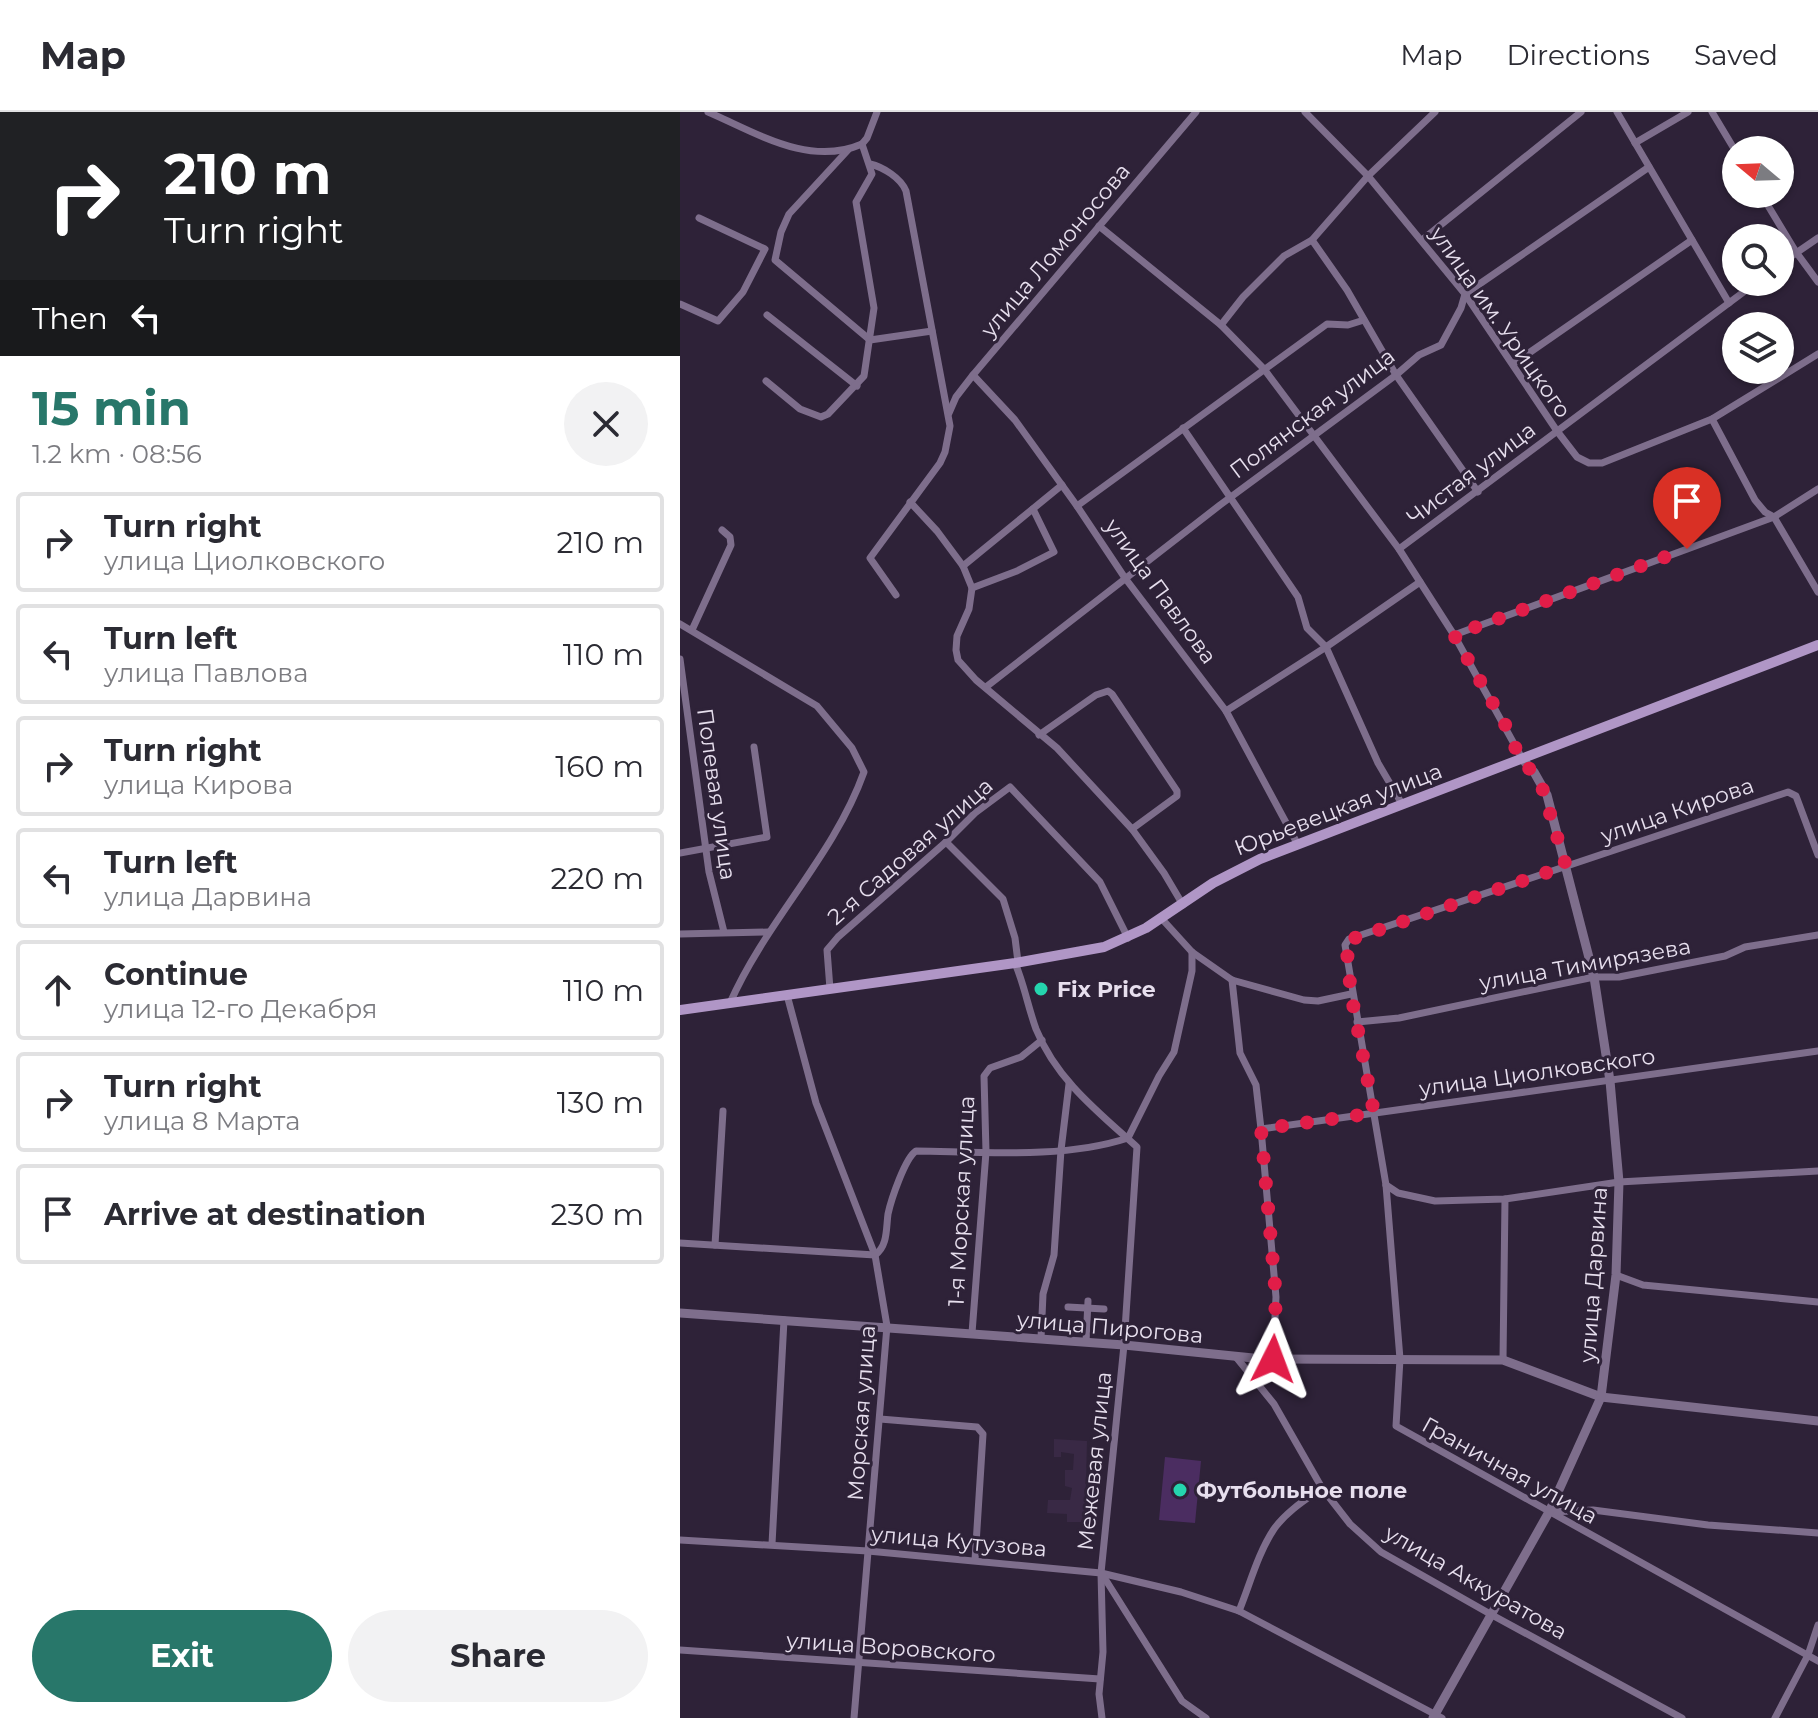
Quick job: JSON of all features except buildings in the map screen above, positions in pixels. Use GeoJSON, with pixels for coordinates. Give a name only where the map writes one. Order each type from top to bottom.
{"type":"FeatureCollection","features":[{"type":"Feature","properties":{"kind":"main road","name":"Юрьевецкая улица"},"geometry":{"type":"LineString","coordinates":[[680,1010],[1095,949],[1128,938],[1237,869],[1297,843],[1523,760],[1818,645]]}},
{"type":"Feature","properties":{"kind":"street"},"geometry":{"type":"LineString","coordinates":[[708,112],[798,150],[833,152],[862,144],[877,112]]}},
{"type":"Feature","properties":{"kind":"street","name":"улица Ломоносова"},"geometry":{"type":"LineString","coordinates":[[949,415],[956,397],[973,375],[1196,112]]}},
{"type":"Feature","properties":{"kind":"street","name":"улица им. Урицкого"},"geometry":{"type":"LineString","coordinates":[[1305,112],[1316,115],[1465,294],[1577,457],[1589,463],[1602,463],[1712,419]]}},
{"type":"Feature","properties":{"kind":"street"},"geometry":{"type":"LineString","coordinates":[[1221,325],[1243,297],[1284,256],[1312,240],[1368,176],[1435,112]]}},
{"type":"Feature","properties":{"kind":"street"},"geometry":{"type":"LineString","coordinates":[[1422,240],[1581,112]]}},
{"type":"Feature","properties":{"kind":"street"},"geometry":{"type":"LineString","coordinates":[[1617,112],[1729,303]]}},
{"type":"Feature","properties":{"kind":"street"},"geometry":{"type":"LineString","coordinates":[[1635,143],[1688,112]]}},
{"type":"Feature","properties":{"kind":"street"},"geometry":{"type":"LineString","coordinates":[[1712,112],[1726,136]]}},
{"type":"Feature","properties":{"kind":"street"},"geometry":{"type":"LineString","coordinates":[[766,381],[800,409],[821,417],[828,414],[864,376],[874,298],[856,202],[872,174],[862,144]]}},
{"type":"Feature","properties":{"kind":"street"},"geometry":{"type":"LineString","coordinates":[[848,150],[789,214],[781,232],[775,260],[870,340],[932,331]]}},
{"type":"Feature","properties":{"kind":"street"},"geometry":{"type":"LineString","coordinates":[[870,164],[879,166],[903,183],[906,191],[949,415],[945,452],[870,558],[896,595]]}},
{"type":"Feature","properties":{"kind":"street"},"geometry":{"type":"LineString","coordinates":[[1465,294],[1649,167]]}},
{"type":"Feature","properties":{"kind":"street"},"geometry":{"type":"LineString","coordinates":[[1769,208],[1818,282]]}},
{"type":"Feature","properties":{"kind":"street"},"geometry":{"type":"LineString","coordinates":[[680,304],[718,321],[743,292],[765,249],[699,218]]}},
{"type":"Feature","properties":{"kind":"street"},"geometry":{"type":"LineString","coordinates":[[1099,226],[1221,325],[1264,369],[1399,549],[1454,635],[1523,760]]}},
{"type":"Feature","properties":{"kind":"street"},"geometry":{"type":"LineString","coordinates":[[1796,252],[1818,238]]}},
{"type":"Feature","properties":{"kind":"street"},"geometry":{"type":"LineString","coordinates":[[1312,240],[1396,375],[1478,492]]}},
{"type":"Feature","properties":{"kind":"street"},"geometry":{"type":"LineString","coordinates":[[1513,364],[1692,240]]}},
{"type":"Feature","properties":{"kind":"street","name":"Полянская улица"},"geometry":{"type":"LineString","coordinates":[[986,687],[1419,355],[1441,345],[1465,294]]}},
{"type":"Feature","properties":{"kind":"street","name":"Чистая улица"},"geometry":{"type":"LineString","coordinates":[[1399,549],[1738,296]]}},
{"type":"Feature","properties":{"kind":"street"},"geometry":{"type":"LineString","coordinates":[[767,315],[857,386]]}},
{"type":"Feature","properties":{"kind":"street"},"geometry":{"type":"LineString","coordinates":[[1077,506],[1327,324],[1348,325],[1364,320]]}},
{"type":"Feature","properties":{"kind":"street"},"geometry":{"type":"LineString","coordinates":[[1818,354],[1712,419],[1755,500],[1774,517],[1818,592]]}},
{"type":"Feature","properties":{"kind":"street","name":"улица Павлова"},"geometry":{"type":"LineString","coordinates":[[973,375],[1015,420],[1125,578],[1226,711],[1297,843]]}},
{"type":"Feature","properties":{"kind":"street"},"geometry":{"type":"LineString","coordinates":[[1183,428],[1298,597],[1307,628],[1326,647],[1378,763],[1402,804]]}},
{"type":"Feature","properties":{"kind":"street"},"geometry":{"type":"LineString","coordinates":[[963,566],[1062,485]]}},
{"type":"Feature","properties":{"kind":"street"},"geometry":{"type":"LineString","coordinates":[[1454,635],[1774,517],[1818,489]]}},
{"type":"Feature","properties":{"kind":"street"},"geometry":{"type":"LineString","coordinates":[[910,502],[963,566],[972,588],[973,595],[957,636],[958,660],[1057,748],[1132,829],[1183,905]]}},
{"type":"Feature","properties":{"kind":"street"},"geometry":{"type":"LineString","coordinates":[[972,588],[1017,571],[1054,552],[1033,509]]}},
{"type":"Feature","properties":{"kind":"street"},"geometry":{"type":"LineString","coordinates":[[692,630],[731,545],[730,537],[722,530]]}},
{"type":"Feature","properties":{"kind":"street"},"geometry":{"type":"LineString","coordinates":[[1226,711],[1420,582]]}},
{"type":"Feature","properties":{"kind":"street"},"geometry":{"type":"LineString","coordinates":[[680,624],[817,706],[852,748],[864,772],[846,813],[790,903],[768,932],[730,1003]]}},
{"type":"Feature","properties":{"kind":"street","name":"Полевая улица"},"geometry":{"type":"LineString","coordinates":[[680,659],[705,847],[724,932]]}},
{"type":"Feature","properties":{"kind":"street"},"geometry":{"type":"LineString","coordinates":[[1039,735],[1096,695],[1108,691],[1112,694],[1177,791],[1177,796],[1132,829]]}},
{"type":"Feature","properties":{"kind":"street"},"geometry":{"type":"LineString","coordinates":[[680,853],[768,835],[754,747]]}},
{"type":"Feature","properties":{"kind":"street","name":"улица Дарвина"},"geometry":{"type":"LineString","coordinates":[[1437,1717],[1549,1512],[1601,1397],[1616,1275],[1619,1182],[1610,1081],[1594,977],[1547,795],[1523,760]]}},
{"type":"Feature","properties":{"kind":"street","name":"2-я Садовая улица"},"geometry":{"type":"LineString","coordinates":[[830,989],[827,950],[833,943],[975,813],[1010,787],[1100,882],[1128,938]]}},
{"type":"Feature","properties":{"kind":"street","name":"улица Кирова"},"geometry":{"type":"LineString","coordinates":[[1351,994],[1346,941],[1793,792],[1818,855]]}},
{"type":"Feature","properties":{"kind":"street"},"geometry":{"type":"LineString","coordinates":[[946,842],[1003,899],[1015,938],[1017,962],[1042,1040],[1069,1084],[1128,1138],[1174,1052],[1192,971],[1192,952]]}},
{"type":"Feature","properties":{"kind":"street"},"geometry":{"type":"LineString","coordinates":[[1162,919],[1192,952],[1232,980],[1304,1000],[1318,1001],[1351,994],[1386,1185],[1398,1193],[1425,1200],[1505,1199],[1619,1182],[1818,1171]]}},
{"type":"Feature","properties":{"kind":"street"},"geometry":{"type":"LineString","coordinates":[[680,934],[768,932]]}},
{"type":"Feature","properties":{"kind":"street","name":"улица Тимирязева"},"geometry":{"type":"LineString","coordinates":[[1357,1022],[1399,1018],[1594,977],[1619,977],[1725,956],[1745,947],[1818,935]]}},
{"type":"Feature","properties":{"kind":"street"},"geometry":{"type":"LineString","coordinates":[[1232,980],[1240,1053],[1256,1085],[1261,1129],[1276,1287],[1273,1359]]}},
{"type":"Feature","properties":{"kind":"street"},"geometry":{"type":"LineString","coordinates":[[680,1243],[875,1255],[816,1103],[787,995]]}},
{"type":"Feature","properties":{"kind":"street","name":"1-я Морская улица"},"geometry":{"type":"LineString","coordinates":[[972,1333],[986,1152],[986,1071],[1021,1057],[1042,1040]]}},
{"type":"Feature","properties":{"kind":"street","name":"улица Циолковского"},"geometry":{"type":"LineString","coordinates":[[1261,1129],[1818,1051]]}},
{"type":"Feature","properties":{"kind":"street"},"geometry":{"type":"LineString","coordinates":[[1041,1338],[1043,1294],[1054,1255],[1069,1084]]}},
{"type":"Feature","properties":{"kind":"street"},"geometry":{"type":"LineString","coordinates":[[715,1245],[723,1111]]}},
{"type":"Feature","properties":{"kind":"street","name":"Морская улица"},"geometry":{"type":"LineString","coordinates":[[854,1718],[887,1326],[875,1255],[882,1248],[890,1208],[911,1153],[1061,1150],[1103,1146],[1128,1138]]}},
{"type":"Feature","properties":{"kind":"street","name":"Межевая улица"},"geometry":{"type":"LineString","coordinates":[[1102,1718],[1101,1573],[1124,1345],[1137,1147],[1128,1138]]}},
{"type":"Feature","properties":{"kind":"street","name":"Граничная улица"},"geometry":{"type":"LineString","coordinates":[[1386,1185],[1400,1359],[1396,1426],[1818,1661]]}},
{"type":"Feature","properties":{"kind":"street"},"geometry":{"type":"LineString","coordinates":[[1503,1360],[1505,1199]]}},
{"type":"Feature","properties":{"kind":"street"},"geometry":{"type":"LineString","coordinates":[[1616,1275],[1643,1285],[1818,1302]]}},
{"type":"Feature","properties":{"kind":"street"},"geometry":{"type":"LineString","coordinates":[[1068,1307],[1088,1304],[1104,1309]]}},
{"type":"Feature","properties":{"kind":"street"},"geometry":{"type":"LineString","coordinates":[[1086,1342],[1088,1304]]}},
{"type":"Feature","properties":{"kind":"street","name":"улица Пирогова"},"geometry":{"type":"LineString","coordinates":[[680,1313],[1041,1338],[1236,1357],[1503,1360],[1601,1397],[1818,1421]]}},
{"type":"Feature","properties":{"kind":"street"},"geometry":{"type":"LineString","coordinates":[[772,1544],[784,1320]]}},
{"type":"Feature","properties":{"kind":"street","name":"улица Аккуратова"},"geometry":{"type":"LineString","coordinates":[[1236,1357],[1274,1404],[1322,1488],[1350,1524],[1381,1552],[1682,1718]]}},
{"type":"Feature","properties":{"kind":"street"},"geometry":{"type":"LineString","coordinates":[[880,1419],[977,1427],[981,1430],[975,1560]]}},
{"type":"Feature","properties":{"kind":"street"},"geometry":{"type":"LineString","coordinates":[[1239,1611],[1275,1528],[1293,1509],[1322,1488]]}},
{"type":"Feature","properties":{"kind":"street"},"geometry":{"type":"LineString","coordinates":[[1549,1512],[1593,1510],[1708,1525],[1818,1533]]}},
{"type":"Feature","properties":{"kind":"street","name":"улица Кутузова"},"geometry":{"type":"LineString","coordinates":[[680,1540],[868,1551],[1101,1573],[1181,1592],[1239,1611],[1437,1717]]}},
{"type":"Feature","properties":{"kind":"street"},"geometry":{"type":"LineString","coordinates":[[1101,1573],[1182,1701],[1206,1718]]}},
{"type":"Feature","properties":{"kind":"street"},"geometry":{"type":"LineString","coordinates":[[1775,1718],[1808,1655],[1818,1625]]}},
{"type":"Feature","properties":{"kind":"street","name":"улица Воровского"},"geometry":{"type":"LineString","coordinates":[[680,1650],[1100,1679]]}},
{"type":"Feature","properties":{"kind":"shaded area"},"geometry":{"type":"Polygon","coordinates":[[[1054,1439],[1087,1441],[1085,1522],[1067,1522],[1067,1514],[1047,1513],[1048,1500],[1070,1500],[1072,1488],[1065,1486],[1065,1470],[1073,1470],[1074,1454],[1061,1452],[1061,1457],[1054,1457],[1054,1439]]]}},
{"type":"Feature","properties":{"kind":"shaded area","name":"Футбольное поле"},"geometry":{"type":"Polygon","coordinates":[[[1165,1457],[1201,1461],[1195,1523],[1159,1520],[1165,1457]]]}},
{"type":"Feature","properties":{"kind":"place","name":"Fix Price"},"geometry":{"type":"Point","coordinates":[1041,989]}},
{"type":"Feature","properties":{"kind":"place","name":"Футбольное поле"},"geometry":{"type":"Point","coordinates":[1180,1490]}},
{"type":"Feature","properties":{"kind":"route"},"geometry":{"type":"LineString","coordinates":[[1273,1359],[1276,1297],[1261,1129],[1374,1113],[1351,994],[1346,941],[1566,866],[1547,795],[1534,772],[1515,749],[1507,728],[1454,635],[1687,549]]}}]}
